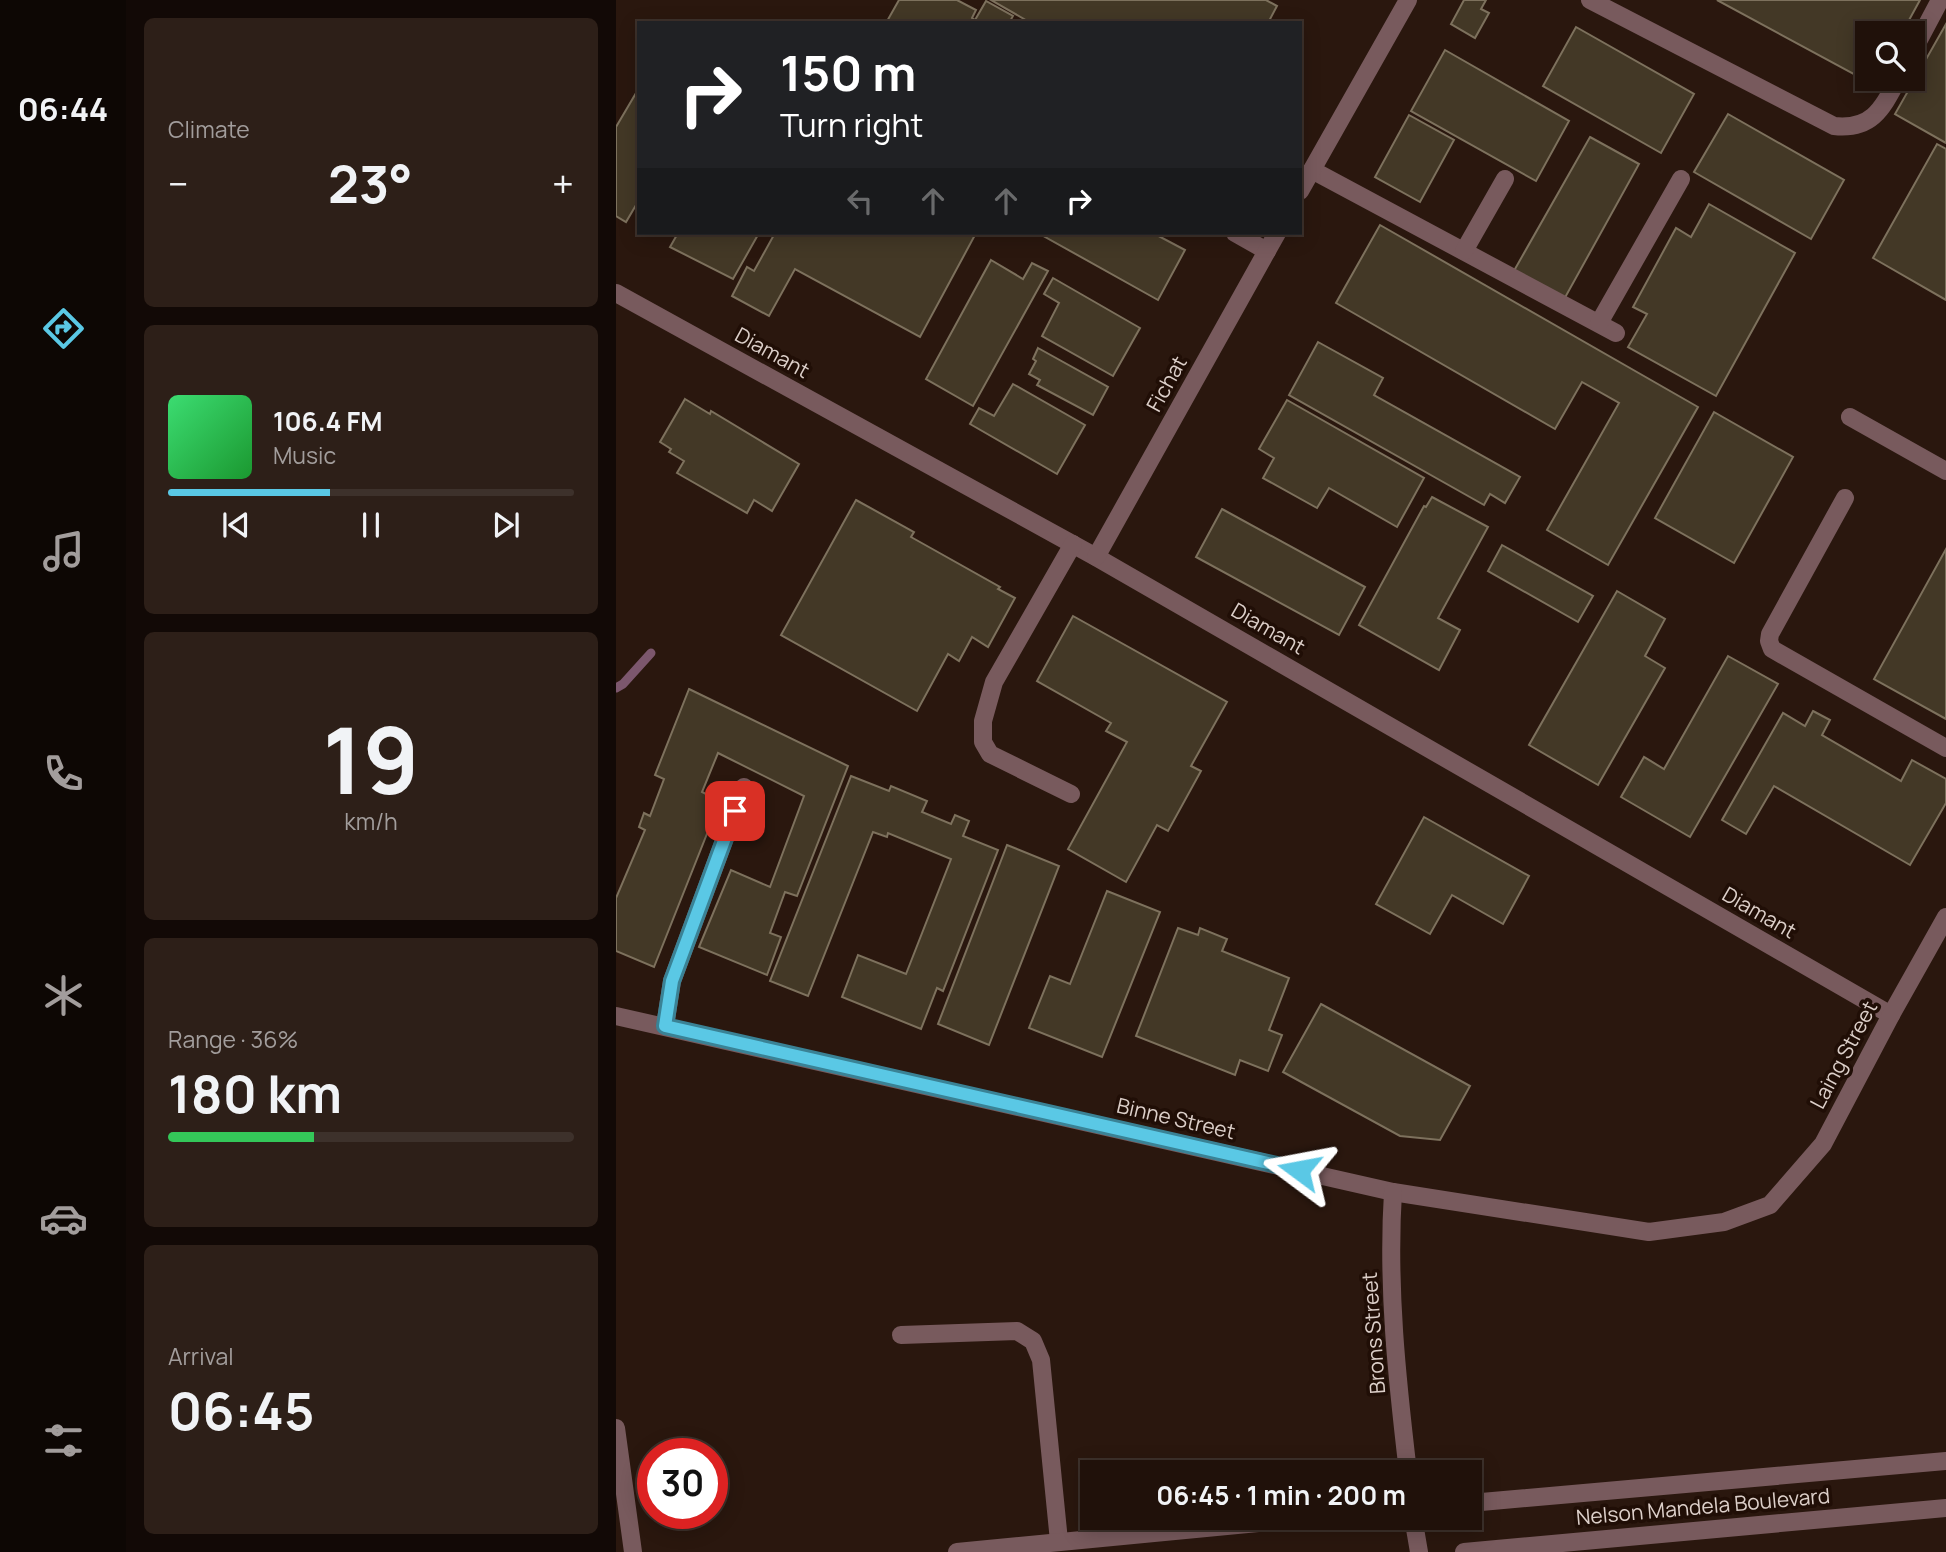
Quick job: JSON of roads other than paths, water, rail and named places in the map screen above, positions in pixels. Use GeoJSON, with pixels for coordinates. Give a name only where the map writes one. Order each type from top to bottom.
{"type":"FeatureCollection","features":[{"type":"Feature","properties":{"kind":"street"},"geometry":{"type":"LineString","coordinates":[[1302,188],[1408,0]]}},
{"type":"Feature","properties":{"kind":"street"},"geometry":{"type":"LineString","coordinates":[[1590,0],[1834,126],[1851,128],[1866,123],[1885,103],[1892,91]]}},
{"type":"Feature","properties":{"kind":"street"},"geometry":{"type":"LineString","coordinates":[[1925,28],[1940,0]]}},
{"type":"Feature","properties":{"kind":"street"},"geometry":{"type":"LineString","coordinates":[[1312,170],[1616,332]]}},
{"type":"Feature","properties":{"kind":"street"},"geometry":{"type":"LineString","coordinates":[[1464,251],[1505,179]]}},
{"type":"Feature","properties":{"kind":"street"},"geometry":{"type":"LineString","coordinates":[[1599,323],[1681,179]]}},
{"type":"Feature","properties":{"kind":"street"},"geometry":{"type":"LineString","coordinates":[[1239,235],[1267,251]]}},
{"type":"Feature","properties":{"kind":"street","name":"Fichat"},"geometry":{"type":"LineString","coordinates":[[1096,557],[1276,235]]}},
{"type":"Feature","properties":{"kind":"street","name":"Diamant"},"geometry":{"type":"LineString","coordinates":[[616,293],[1096,557],[1891,1015]]}},
{"type":"Feature","properties":{"kind":"street"},"geometry":{"type":"LineString","coordinates":[[1850,417],[1946,471]]}},
{"type":"Feature","properties":{"kind":"street"},"geometry":{"type":"LineString","coordinates":[[1845,498],[1770,634],[1772,649],[1946,748]]}},
{"type":"Feature","properties":{"kind":"street"},"geometry":{"type":"LineString","coordinates":[[1070,794],[990,754],[983,741],[983,721],[994,682],[1073,544]]}},
{"type":"Feature","properties":{"kind":"street"},"geometry":{"type":"LineString","coordinates":[[665,1026],[672,981],[744,787]]}},
{"type":"Feature","properties":{"kind":"street","name":"Laing Street"},"geometry":{"type":"LineString","coordinates":[[1770,1205],[1823,1144],[1946,917]]}},
{"type":"Feature","properties":{"kind":"street","name":"Binne Street"},"geometry":{"type":"LineString","coordinates":[[616,1016],[1393,1192],[1649,1232],[1724,1222],[1770,1205]]}},
{"type":"Feature","properties":{"kind":"street","name":"Brons Street"},"geometry":{"type":"LineString","coordinates":[[1393,1192],[1393,1310],[1407,1460]]}},
{"type":"Feature","properties":{"kind":"street"},"geometry":{"type":"LineString","coordinates":[[901,1335],[1017,1331],[1033,1341],[1041,1360],[1059,1541]]}},
{"type":"Feature","properties":{"kind":"street"},"geometry":{"type":"LineString","coordinates":[[616,1428],[633,1552]]}},
{"type":"Feature","properties":{"kind":"street","name":"Nelson Mandela Boulevard"},"geometry":{"type":"LineString","coordinates":[[1482,1502],[1946,1461]]}},
{"type":"Feature","properties":{"kind":"street","name":"Nelson Mandela Boulevard"},"geometry":{"type":"LineString","coordinates":[[1464,1552],[1946,1508]]}},
{"type":"Feature","properties":{"kind":"street"},"geometry":{"type":"LineString","coordinates":[[957,1552],[1179,1530]]}},
{"type":"Feature","properties":{"kind":"street"},"geometry":{"type":"LineString","coordinates":[[1415,1530],[1419,1552]]}},
{"type":"Feature","properties":{"kind":"waterway"},"geometry":{"type":"LineString","coordinates":[[616,688],[623,684],[651,653]]}}]}
